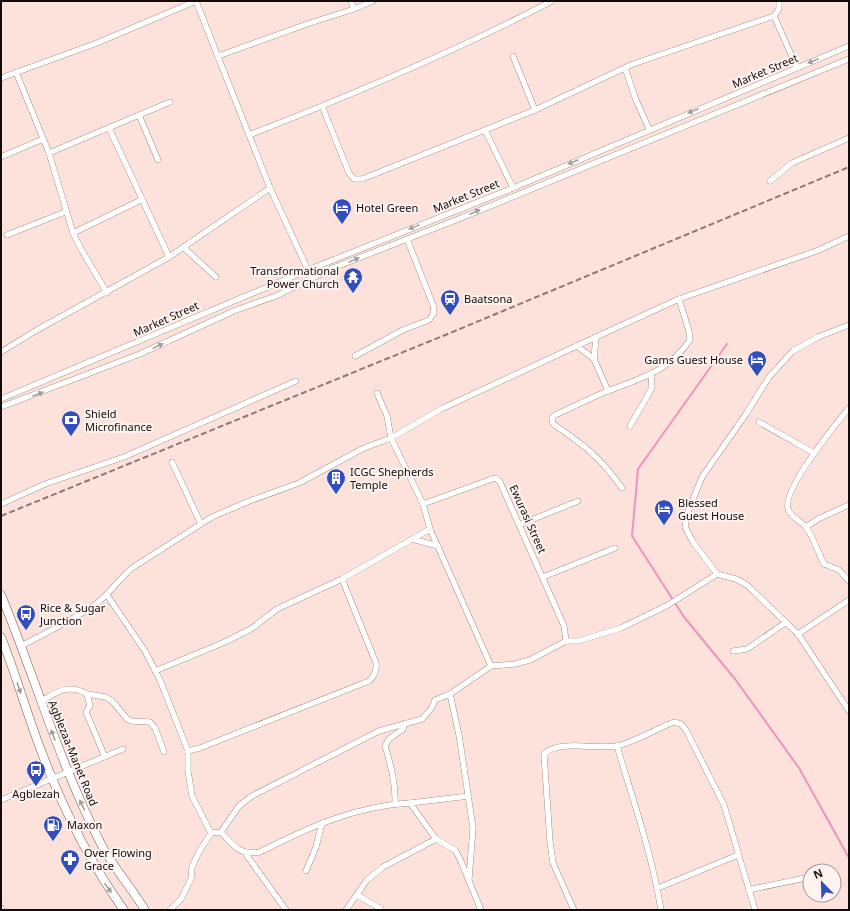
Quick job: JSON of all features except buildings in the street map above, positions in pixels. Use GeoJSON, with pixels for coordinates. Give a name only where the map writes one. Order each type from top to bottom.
{"type":"FeatureCollection","features":[{"type":"Feature","properties":{"kind":"main road","name":"Agblezaa-Manet Road"},"geometry":{"type":"LineString","coordinates":[[1,595],[22,646],[67,772],[101,844],[145,910]]}},
{"type":"Feature","properties":{"kind":"main road"},"geometry":{"type":"LineString","coordinates":[[3,646],[52,779],[69,817],[93,864],[124,910]]}},
{"type":"Feature","properties":{"kind":"street"},"geometry":{"type":"LineString","coordinates":[[1,71],[2,77],[97,43],[196,1],[270,188],[308,270]]}},
{"type":"Feature","properties":{"kind":"street"},"geometry":{"type":"LineString","coordinates":[[351,1],[354,9]]}},
{"type":"Feature","properties":{"kind":"street"},"geometry":{"type":"LineString","coordinates":[[218,56],[373,1]]}},
{"type":"Feature","properties":{"kind":"street"},"geometry":{"type":"LineString","coordinates":[[249,135],[322,106],[502,27],[552,1]]}},
{"type":"Feature","properties":{"kind":"street"},"geometry":{"type":"LineString","coordinates":[[322,106],[349,173],[354,179],[362,180],[535,110],[625,68],[668,51],[774,16],[779,9],[778,1]]}},
{"type":"Feature","properties":{"kind":"street"},"geometry":{"type":"LineString","coordinates":[[774,16],[797,68]]}},
{"type":"Feature","properties":{"kind":"street","name":"Market Street"},"geometry":{"type":"LineString","coordinates":[[1,399],[308,270],[513,188],[649,129],[849,46]]}},
{"type":"Feature","properties":{"kind":"street"},"geometry":{"type":"LineString","coordinates":[[512,56],[535,110]]}},
{"type":"Feature","properties":{"kind":"street","name":"Market Street"},"geometry":{"type":"LineString","coordinates":[[1,407],[140,354],[236,310],[276,296],[333,268],[849,59]]}},
{"type":"Feature","properties":{"kind":"street"},"geometry":{"type":"LineString","coordinates":[[625,68],[636,100],[649,129]]}},
{"type":"Feature","properties":{"kind":"street"},"geometry":{"type":"LineString","coordinates":[[16,72],[49,153],[73,233],[107,293]]}},
{"type":"Feature","properties":{"kind":"street"},"geometry":{"type":"LineString","coordinates":[[49,153],[170,102]]}},
{"type":"Feature","properties":{"kind":"street"},"geometry":{"type":"LineString","coordinates":[[139,115],[158,160]]}},
{"type":"Feature","properties":{"kind":"street"},"geometry":{"type":"LineString","coordinates":[[109,128],[141,200],[169,257]]}},
{"type":"Feature","properties":{"kind":"street"},"geometry":{"type":"LineString","coordinates":[[485,130],[513,188]]}},
{"type":"Feature","properties":{"kind":"street"},"geometry":{"type":"LineString","coordinates":[[770,182],[792,163],[849,138]]}},
{"type":"Feature","properties":{"kind":"street"},"geometry":{"type":"LineString","coordinates":[[1,158],[43,139]]}},
{"type":"Feature","properties":{"kind":"street"},"geometry":{"type":"LineString","coordinates":[[1,352],[37,330],[107,293],[169,257],[270,188]]}},
{"type":"Feature","properties":{"kind":"street"},"geometry":{"type":"LineString","coordinates":[[73,233],[141,200]]}},
{"type":"Feature","properties":{"kind":"street"},"geometry":{"type":"LineString","coordinates":[[7,235],[66,212]]}},
{"type":"Feature","properties":{"kind":"street"},"geometry":{"type":"LineString","coordinates":[[22,646],[86,610],[107,595],[123,575],[132,568],[212,517],[247,502],[299,483],[364,448],[391,438],[442,409],[679,299],[813,252],[849,236]]}},
{"type":"Feature","properties":{"kind":"street"},"geometry":{"type":"LineString","coordinates":[[355,356],[403,330],[429,320],[434,313],[433,305],[407,239]]}},
{"type":"Feature","properties":{"kind":"street"},"geometry":{"type":"LineString","coordinates":[[184,247],[216,277]]}},
{"type":"Feature","properties":{"kind":"street"},"geometry":{"type":"LineString","coordinates":[[622,488],[600,458],[576,439],[553,424],[552,420],[555,414],[608,391],[651,375],[674,358],[690,340],[689,331],[679,299]]}},
{"type":"Feature","properties":{"kind":"street"},"geometry":{"type":"LineString","coordinates":[[849,325],[818,337],[794,351],[769,377],[746,414],[702,477],[687,514],[685,527],[693,542],[717,574],[736,579],[747,585],[798,634],[849,711]]}},
{"type":"Feature","properties":{"kind":"street"},"geometry":{"type":"LineString","coordinates":[[596,337],[594,359],[608,391]]}},
{"type":"Feature","properties":{"kind":"street"},"geometry":{"type":"LineString","coordinates":[[577,346],[594,359]]}},
{"type":"Feature","properties":{"kind":"street"},"geometry":{"type":"LineString","coordinates":[[630,426],[652,388],[651,375]]}},
{"type":"Feature","properties":{"kind":"street"},"geometry":{"type":"LineString","coordinates":[[1,504],[45,484],[124,457],[296,381]]}},
{"type":"Feature","properties":{"kind":"street"},"geometry":{"type":"LineString","coordinates":[[377,393],[387,416],[391,438],[423,504],[430,529],[491,666]]}},
{"type":"Feature","properties":{"kind":"street"},"geometry":{"type":"LineString","coordinates":[[849,408],[814,453],[791,491],[787,503],[788,511],[806,526],[824,564],[839,570],[849,581]]}},
{"type":"Feature","properties":{"kind":"street"},"geometry":{"type":"LineString","coordinates":[[759,422],[814,453]]}},
{"type":"Feature","properties":{"kind":"street"},"geometry":{"type":"LineString","coordinates":[[172,462],[201,524]]}},
{"type":"Feature","properties":{"kind":"street","name":"Ewurasi Street"},"geometry":{"type":"LineString","coordinates":[[423,504],[496,478],[500,482],[564,626],[566,641]]}},
{"type":"Feature","properties":{"kind":"street"},"geometry":{"type":"LineString","coordinates":[[519,525],[578,502]]}},
{"type":"Feature","properties":{"kind":"street"},"geometry":{"type":"LineString","coordinates":[[806,526],[849,505]]}},
{"type":"Feature","properties":{"kind":"street"},"geometry":{"type":"LineString","coordinates":[[155,671],[251,630],[277,609],[342,579],[430,529]]}},
{"type":"Feature","properties":{"kind":"street"},"geometry":{"type":"LineString","coordinates":[[412,539],[438,546]]}},
{"type":"Feature","properties":{"kind":"street"},"geometry":{"type":"LineString","coordinates":[[543,578],[615,548]]}},
{"type":"Feature","properties":{"kind":"street"},"geometry":{"type":"LineString","coordinates":[[222,832],[239,806],[252,796],[379,731],[405,723],[416,722],[422,719],[431,709],[435,700],[450,694],[491,666],[515,664],[530,660],[566,641],[578,641],[616,630],[681,598],[717,574]]}},
{"type":"Feature","properties":{"kind":"street"},"geometry":{"type":"LineString","coordinates":[[188,751],[200,748],[361,684],[374,676],[377,670],[376,663],[342,579]]}},
{"type":"Feature","properties":{"kind":"street"},"geometry":{"type":"LineString","coordinates":[[107,595],[145,651],[160,680],[188,751],[188,771],[192,796],[211,833]]}},
{"type":"Feature","properties":{"kind":"street"},"geometry":{"type":"LineString","coordinates":[[798,634],[849,600]]}},
{"type":"Feature","properties":{"kind":"street"},"geometry":{"type":"LineString","coordinates":[[733,651],[746,649],[785,623]]}},
{"type":"Feature","properties":{"kind":"street"},"geometry":{"type":"LineString","coordinates":[[41,701],[65,688],[72,688],[87,694],[106,697],[114,703],[127,719],[131,721],[150,722],[155,728],[164,752]]}},
{"type":"Feature","properties":{"kind":"street"},"geometry":{"type":"LineString","coordinates":[[87,694],[90,706],[86,712],[105,757]]}},
{"type":"Feature","properties":{"kind":"street"},"geometry":{"type":"LineString","coordinates":[[450,694],[459,735],[469,796],[472,828],[469,881]]}},
{"type":"Feature","properties":{"kind":"street"},"geometry":{"type":"LineString","coordinates":[[574,910],[568,892],[553,863],[550,842],[544,754],[552,748],[617,746],[674,722],[681,724],[686,730],[724,805],[755,910]]}},
{"type":"Feature","properties":{"kind":"street"},"geometry":{"type":"LineString","coordinates":[[394,804],[395,792],[392,770],[385,746],[389,738],[403,730],[405,723]]}},
{"type":"Feature","properties":{"kind":"street"},"geometry":{"type":"LineString","coordinates":[[617,746],[658,888],[661,910]]}},
{"type":"Feature","properties":{"kind":"street"},"geometry":{"type":"LineString","coordinates":[[1,800],[105,757],[123,748]]}},
{"type":"Feature","properties":{"kind":"street"},"geometry":{"type":"LineString","coordinates":[[222,832],[236,849],[245,853],[260,852],[306,828],[322,823],[394,804],[469,796]]}},
{"type":"Feature","properties":{"kind":"street"},"geometry":{"type":"LineString","coordinates":[[410,803],[436,839],[455,850],[481,910]]}},
{"type":"Feature","properties":{"kind":"street"},"geometry":{"type":"LineString","coordinates":[[306,871],[316,847],[322,823]]}},
{"type":"Feature","properties":{"kind":"street"},"geometry":{"type":"LineString","coordinates":[[211,833],[222,832]]}},
{"type":"Feature","properties":{"kind":"street"},"geometry":{"type":"LineString","coordinates":[[170,910],[181,899],[191,879],[192,867],[199,852],[211,833]]}},
{"type":"Feature","properties":{"kind":"street"},"geometry":{"type":"LineString","coordinates":[[346,910],[368,880],[383,867],[436,839]]}},
{"type":"Feature","properties":{"kind":"street"},"geometry":{"type":"LineString","coordinates":[[245,853],[286,910]]}},
{"type":"Feature","properties":{"kind":"street"},"geometry":{"type":"LineString","coordinates":[[658,888],[738,854]]}},
{"type":"Feature","properties":{"kind":"street"},"geometry":{"type":"LineString","coordinates":[[748,890],[802,879]]}},
{"type":"Feature","properties":{"kind":"street"},"geometry":{"type":"LineString","coordinates":[[357,895],[381,909]]}},
{"type":"Feature","properties":{"kind":"waterway"},"geometry":{"type":"LineString","coordinates":[[727,344],[638,469],[632,536],[684,617],[735,679],[799,768],[849,858]]}},
{"type":"Feature","properties":{"kind":"railway"},"geometry":{"type":"LineString","coordinates":[[1,516],[450,333],[849,167]]}},
{"type":"Feature","properties":{"kind":"place","name":"Hotel Green"},"geometry":{"type":"Point","coordinates":[342,225]}},
{"type":"Feature","properties":{"kind":"place","name":"Transformational Power Church"},"geometry":{"type":"Point","coordinates":[353,294]}},
{"type":"Feature","properties":{"kind":"place","name":"Baatsona"},"geometry":{"type":"Point","coordinates":[450,316]}},
{"type":"Feature","properties":{"kind":"place","name":"Gams Guest House"},"geometry":{"type":"Point","coordinates":[757,377]}},
{"type":"Feature","properties":{"kind":"place","name":"Shield Microfinance"},"geometry":{"type":"Point","coordinates":[71,437]}},
{"type":"Feature","properties":{"kind":"place","name":"ICGC Shepherds Temple"},"geometry":{"type":"Point","coordinates":[336,495]}},
{"type":"Feature","properties":{"kind":"place","name":"Blessed Guest House"},"geometry":{"type":"Point","coordinates":[664,526]}},
{"type":"Feature","properties":{"kind":"place","name":"Rice & Sugar Junction"},"geometry":{"type":"Point","coordinates":[26,631]}},
{"type":"Feature","properties":{"kind":"place","name":"Agblezah"},"geometry":{"type":"Point","coordinates":[36,787]}},
{"type":"Feature","properties":{"kind":"place","name":"Maxon"},"geometry":{"type":"Point","coordinates":[53,842]}},
{"type":"Feature","properties":{"kind":"place","name":"Over Flowing Grace"},"geometry":{"type":"Point","coordinates":[70,876]}}]}
